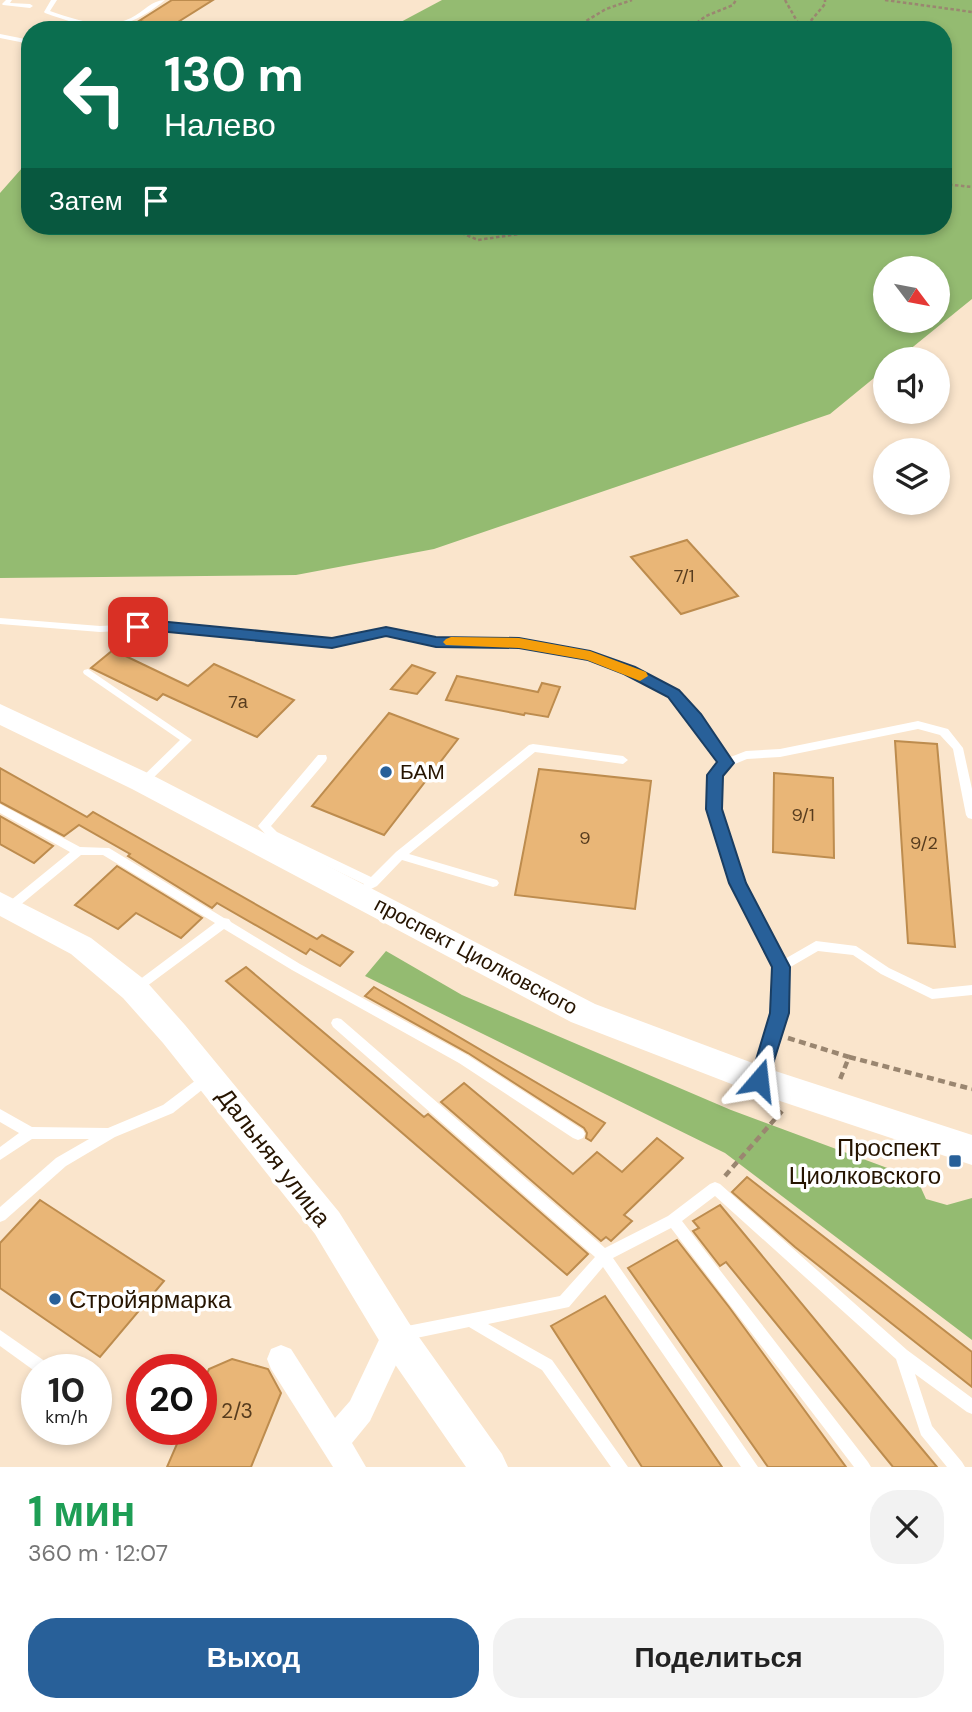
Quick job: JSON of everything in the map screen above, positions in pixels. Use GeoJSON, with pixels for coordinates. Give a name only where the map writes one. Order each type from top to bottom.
{"type":"FeatureCollection","features":[{"type":"Feature","properties":{"kind":"main road","name":"проспект Циолковского"},"geometry":{"type":"LineString","coordinates":[[0,713],[366,889],[583,1013],[797,1094],[972,1150]]}},
{"type":"Feature","properties":{"kind":"street","name":"Дальняя улица"},"geometry":{"type":"LineString","coordinates":[[5,906],[81,946],[134,989],[210,1077],[327,1223],[396,1335],[489,1467]]}},
{"type":"Feature","properties":{"kind":"street"},"geometry":{"type":"LineString","coordinates":[[333,1442],[360,1411],[396,1335]]}},
{"type":"Feature","properties":{"kind":"street"},"geometry":{"type":"LineString","coordinates":[[281,1359],[351,1467]]}},
{"type":"Feature","properties":{"kind":"lane"},"geometry":{"type":"LineString","coordinates":[[9,0],[5,4],[30,6]]}},
{"type":"Feature","properties":{"kind":"lane"},"geometry":{"type":"LineString","coordinates":[[54,0],[47,12],[74,21]]}},
{"type":"Feature","properties":{"kind":"lane"},"geometry":{"type":"LineString","coordinates":[[129,21],[162,0]]}},
{"type":"Feature","properties":{"kind":"lane"},"geometry":{"type":"LineString","coordinates":[[0,36],[21,40]]}},
{"type":"Feature","properties":{"kind":"lane"},"geometry":{"type":"LineString","coordinates":[[0,621],[100,629],[158,626],[332,643],[386,631],[436,642],[519,643],[590,656],[629,670],[674,693],[726,763]]}},
{"type":"Feature","properties":{"kind":"lane"},"geometry":{"type":"LineString","coordinates":[[88,672],[187,740],[142,782]]}},
{"type":"Feature","properties":{"kind":"lane"},"geometry":{"type":"LineString","coordinates":[[759,1080],[780,1013],[781,967],[738,883],[714,809],[715,775],[726,763],[746,755],[780,753],[918,725],[944,732],[958,748],[972,815]]}},
{"type":"Feature","properties":{"kind":"lane"},"geometry":{"type":"LineString","coordinates":[[322,758],[264,827],[273,835],[366,889],[400,855],[533,748],[623,761]]}},
{"type":"Feature","properties":{"kind":"lane"},"geometry":{"type":"LineString","coordinates":[[0,808],[78,851],[105,851],[296,967],[463,1059],[578,1134]]}},
{"type":"Feature","properties":{"kind":"lane"},"geometry":{"type":"LineString","coordinates":[[5,906],[78,851]]}},
{"type":"Feature","properties":{"kind":"lane"},"geometry":{"type":"LineString","coordinates":[[400,855],[493,883]]}},
{"type":"Feature","properties":{"kind":"lane"},"geometry":{"type":"LineString","coordinates":[[134,989],[225,922]]}},
{"type":"Feature","properties":{"kind":"lane"},"geometry":{"type":"LineString","coordinates":[[781,967],[816,946],[856,951],[885,971],[932,994],[972,990]]}},
{"type":"Feature","properties":{"kind":"lane"},"geometry":{"type":"LineString","coordinates":[[337,1023],[604,1256],[750,1467]]}},
{"type":"Feature","properties":{"kind":"lane"},"geometry":{"type":"LineString","coordinates":[[0,1216],[61,1162],[110,1133],[168,1109],[210,1077]]}},
{"type":"Feature","properties":{"kind":"lane"},"geometry":{"type":"LineString","coordinates":[[0,1115],[30,1133],[110,1133]]}},
{"type":"Feature","properties":{"kind":"lane"},"geometry":{"type":"LineString","coordinates":[[0,1154],[30,1133]]}},
{"type":"Feature","properties":{"kind":"lane"},"geometry":{"type":"LineString","coordinates":[[396,1335],[564,1302],[604,1256],[673,1220],[715,1188],[902,1355],[972,1407]]}},
{"type":"Feature","properties":{"kind":"lane"},"geometry":{"type":"LineString","coordinates":[[673,1220],[863,1467]]}},
{"type":"Feature","properties":{"kind":"lane"},"geometry":{"type":"LineString","coordinates":[[469,1320],[547,1365],[620,1467]]}},
{"type":"Feature","properties":{"kind":"lane"},"geometry":{"type":"LineString","coordinates":[[0,1336],[24,1354]]}},
{"type":"Feature","properties":{"kind":"lane"},"geometry":{"type":"LineString","coordinates":[[902,1355],[926,1430],[957,1467]]}},
{"type":"Feature","properties":{"kind":"path"},"geometry":{"type":"LineString","coordinates":[[585,21],[606,9],[632,0]]}},
{"type":"Feature","properties":{"kind":"path"},"geometry":{"type":"LineString","coordinates":[[699,21],[730,7],[736,0]]}},
{"type":"Feature","properties":{"kind":"path"},"geometry":{"type":"LineString","coordinates":[[785,0],[796,21]]}},
{"type":"Feature","properties":{"kind":"path"},"geometry":{"type":"LineString","coordinates":[[810,21],[825,4],[825,0]]}},
{"type":"Feature","properties":{"kind":"path"},"geometry":{"type":"LineString","coordinates":[[885,0],[972,12]]}},
{"type":"Feature","properties":{"kind":"path"},"geometry":{"type":"LineString","coordinates":[[952,185],[972,187]]}},
{"type":"Feature","properties":{"kind":"path"},"geometry":{"type":"LineString","coordinates":[[466,235],[478,240],[512,235]]}},
{"type":"Feature","properties":{"kind":"path"},"geometry":{"type":"LineString","coordinates":[[849,1058],[972,1089]]}},
{"type":"Feature","properties":{"kind":"path"},"geometry":{"type":"LineString","coordinates":[[715,1188],[797,1094]]}},
{"type":"Feature","properties":{"kind":"green space"},"geometry":{"type":"Polygon","coordinates":[[[442,0],[972,0],[972,299],[950,317],[950,256],[873,256],[873,333],[930,333],[913,347],[873,347],[873,379],[830,414],[434,549],[296,575],[0,578],[0,193],[21,169],[21,235],[952,235],[952,21],[403,21],[442,0]]]}},
{"type":"Feature","properties":{"kind":"green space"},"geometry":{"type":"Polygon","coordinates":[[[386,951],[462,995],[731,1110],[917,1179],[926,1199],[947,1205],[972,1198],[972,1340],[725,1153],[365,976],[386,951]]]}},
{"type":"Feature","properties":{"kind":"building"},"geometry":{"type":"Polygon","coordinates":[[[172,0],[213,0],[180,21],[139,21],[172,0]]]}},
{"type":"Feature","properties":{"kind":"building"},"geometry":{"type":"Polygon","coordinates":[[[687,540],[738,596],[681,614],[631,557],[687,540]]]}},
{"type":"Feature","properties":{"kind":"building"},"geometry":{"type":"Polygon","coordinates":[[[113,650],[188,686],[214,664],[294,700],[257,737],[163,694],[157,700],[91,668],[113,650]]]}},
{"type":"Feature","properties":{"kind":"building"},"geometry":{"type":"Polygon","coordinates":[[[412,665],[435,673],[417,694],[391,689],[412,665]]]}},
{"type":"Feature","properties":{"kind":"building"},"geometry":{"type":"Polygon","coordinates":[[[457,676],[538,692],[542,683],[560,687],[548,717],[524,715],[446,700],[457,676]]]}},
{"type":"Feature","properties":{"kind":"building","name":"БАМ"},"geometry":{"type":"Polygon","coordinates":[[[389,713],[458,739],[384,835],[312,806],[389,713]]]}},
{"type":"Feature","properties":{"kind":"building"},"geometry":{"type":"Polygon","coordinates":[[[895,741],[937,744],[955,947],[908,943],[895,741]]]}},
{"type":"Feature","properties":{"kind":"building"},"geometry":{"type":"Polygon","coordinates":[[[0,768],[87,817],[93,812],[317,939],[322,935],[353,952],[340,966],[310,949],[306,954],[217,903],[212,908],[128,856],[130,854],[79,825],[64,836],[0,802],[0,768]]]}},
{"type":"Feature","properties":{"kind":"building"},"geometry":{"type":"Polygon","coordinates":[[[539,769],[651,781],[635,909],[515,895],[539,769]]]}},
{"type":"Feature","properties":{"kind":"building"},"geometry":{"type":"Polygon","coordinates":[[[774,773],[833,778],[834,858],[773,852],[774,773]]]}},
{"type":"Feature","properties":{"kind":"building"},"geometry":{"type":"Polygon","coordinates":[[[0,816],[53,846],[34,863],[0,844],[0,816]]]}},
{"type":"Feature","properties":{"kind":"building"},"geometry":{"type":"Polygon","coordinates":[[[117,866],[202,918],[181,938],[136,913],[118,929],[75,905],[117,866]]]}},
{"type":"Feature","properties":{"kind":"building"},"geometry":{"type":"Polygon","coordinates":[[[246,967],[424,1117],[428,1114],[588,1254],[567,1275],[226,981],[246,967]]]}},
{"type":"Feature","properties":{"kind":"building"},"geometry":{"type":"Polygon","coordinates":[[[374,987],[605,1123],[591,1141],[586,1138],[584,1128],[468,1053],[365,996],[374,987]]]}},
{"type":"Feature","properties":{"kind":"building"},"geometry":{"type":"Polygon","coordinates":[[[464,1083],[573,1174],[597,1152],[622,1172],[657,1138],[683,1158],[624,1215],[632,1221],[611,1241],[606,1237],[601,1241],[441,1102],[464,1083]]]}},
{"type":"Feature","properties":{"kind":"building"},"geometry":{"type":"Polygon","coordinates":[[[747,1177],[972,1352],[972,1387],[795,1247],[732,1192],[747,1177]]]}},
{"type":"Feature","properties":{"kind":"building"},"geometry":{"type":"Polygon","coordinates":[[[40,1200],[164,1281],[103,1354],[96,1354],[0,1288],[0,1243],[40,1200]]]}},
{"type":"Feature","properties":{"kind":"building"},"geometry":{"type":"Polygon","coordinates":[[[720,1205],[937,1467],[893,1467],[726,1262],[720,1266],[693,1231],[699,1228],[693,1221],[720,1205]]]}},
{"type":"Feature","properties":{"kind":"building"},"geometry":{"type":"Polygon","coordinates":[[[677,1240],[846,1467],[768,1467],[628,1268],[677,1240]]]}},
{"type":"Feature","properties":{"kind":"building"},"geometry":{"type":"Polygon","coordinates":[[[605,1296],[722,1467],[642,1467],[551,1326],[605,1296]]]}},
{"type":"Feature","properties":{"kind":"building"},"geometry":{"type":"Polygon","coordinates":[[[232,1359],[268,1369],[281,1393],[251,1467],[167,1467],[177,1445],[217,1445],[217,1366],[232,1359]]]}},
{"type":"Feature","properties":{"kind":"slow traffic"},"geometry":{"type":"LineString","coordinates":[[451,642],[519,643],[590,656],[640,676]]}},
{"type":"Feature","properties":{"kind":"place","name":"БАМ"},"geometry":{"type":"Point","coordinates":[386,772]}},
{"type":"Feature","properties":{"kind":"place","name":"Проспект Циолковского"},"geometry":{"type":"Point","coordinates":[955,1161]}},
{"type":"Feature","properties":{"kind":"place","name":"Стройярмарка"},"geometry":{"type":"Point","coordinates":[55,1299]}},
{"type":"Feature","properties":{"kind":"route"},"geometry":{"type":"LineString","coordinates":[[138,627],[158,626],[332,643],[386,631],[436,642],[519,643],[590,656],[629,670],[674,693],[726,763],[715,775],[714,809],[738,883],[781,967],[780,1013],[759,1080]]}}]}
